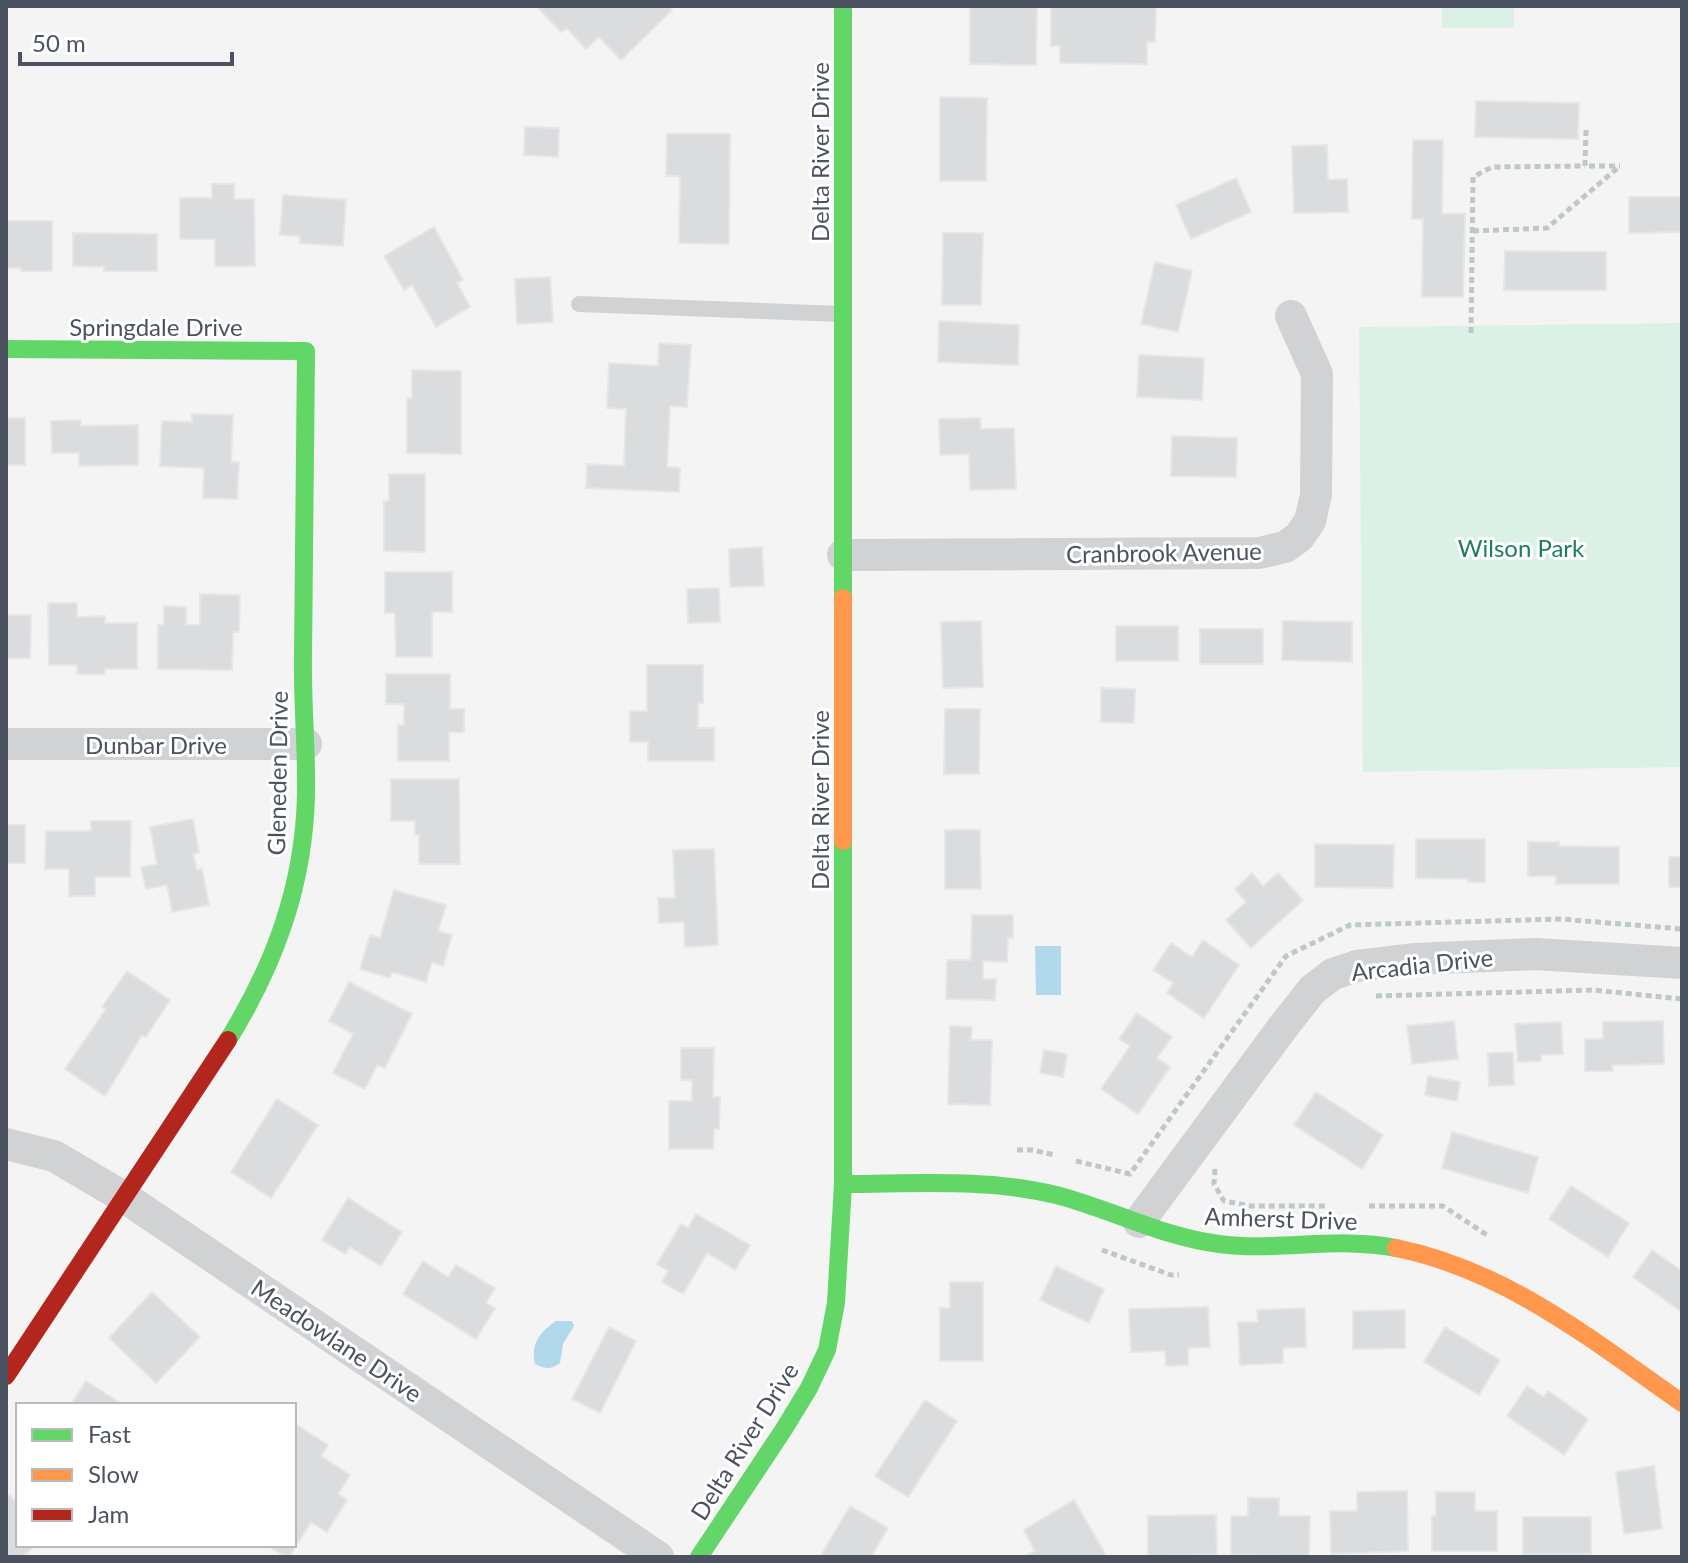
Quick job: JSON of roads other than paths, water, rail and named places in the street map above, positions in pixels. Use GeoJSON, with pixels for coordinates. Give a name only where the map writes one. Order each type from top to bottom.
{"type":"FeatureCollection","features":[{"type":"Feature","properties":{"kind":"street","name":"Delta River Drive"},"geometry":{"type":"LineString","coordinates":[[699,1557],[809,1388],[827,1350],[836,1303],[843,1184],[843,6]]}},
{"type":"Feature","properties":{"kind":"street","name":"Cranbrook Avenue"},"geometry":{"type":"LineString","coordinates":[[843,555],[1259,553],[1285,547],[1299,537],[1310,521],[1316,495],[1317,374],[1291,316]]}},
{"type":"Feature","properties":{"kind":"street","name":"Springdale Drive"},"geometry":{"type":"LineString","coordinates":[[6,349],[306,351]]}},
{"type":"Feature","properties":{"kind":"street","name":"Gleneden Drive"},"geometry":{"type":"LineString","coordinates":[[6,1376],[127,1199],[253,1002],[280,939],[297,880],[304,829],[306,744],[302,707],[306,351]]}},
{"type":"Feature","properties":{"kind":"street","name":"Dunbar Drive"},"geometry":{"type":"LineString","coordinates":[[6,744],[306,744]]}},
{"type":"Feature","properties":{"kind":"street","name":"Arcadia Drive"},"geometry":{"type":"LineString","coordinates":[[1139,1222],[1283,1027],[1312,990],[1333,974],[1357,966],[1415,959],[1535,954],[1682,963]]}},
{"type":"Feature","properties":{"kind":"street","name":"Meadowlane Drive"},"geometry":{"type":"LineString","coordinates":[[6,1144],[54,1156],[127,1199],[658,1557]]}},
{"type":"Feature","properties":{"kind":"street","name":"Amherst Drive"},"geometry":{"type":"LineString","coordinates":[[843,1184],[972,1183],[1032,1190],[1091,1205],[1172,1235],[1220,1245],[1337,1243],[1386,1246],[1437,1256],[1483,1273],[1529,1298],[1682,1403]]}},
{"type":"Feature","properties":{"kind":"lane"},"geometry":{"type":"LineString","coordinates":[[579,304],[843,314]]}},
{"type":"Feature","properties":{"kind":"water"},"geometry":{"type":"Polygon","coordinates":[[[1035,946],[1061,946],[1061,995],[1036,995],[1035,946]]]}},
{"type":"Feature","properties":{"kind":"water"},"geometry":{"type":"Polygon","coordinates":[[[556,1321],[572,1321],[574,1326],[563,1344],[560,1363],[551,1368],[542,1367],[535,1364],[535,1345],[541,1334],[556,1321]]]}},
{"type":"Feature","properties":{"kind":"park label","name":"Wilson Park"},"geometry":{"type":"Point","coordinates":[1521,547]}}]}
